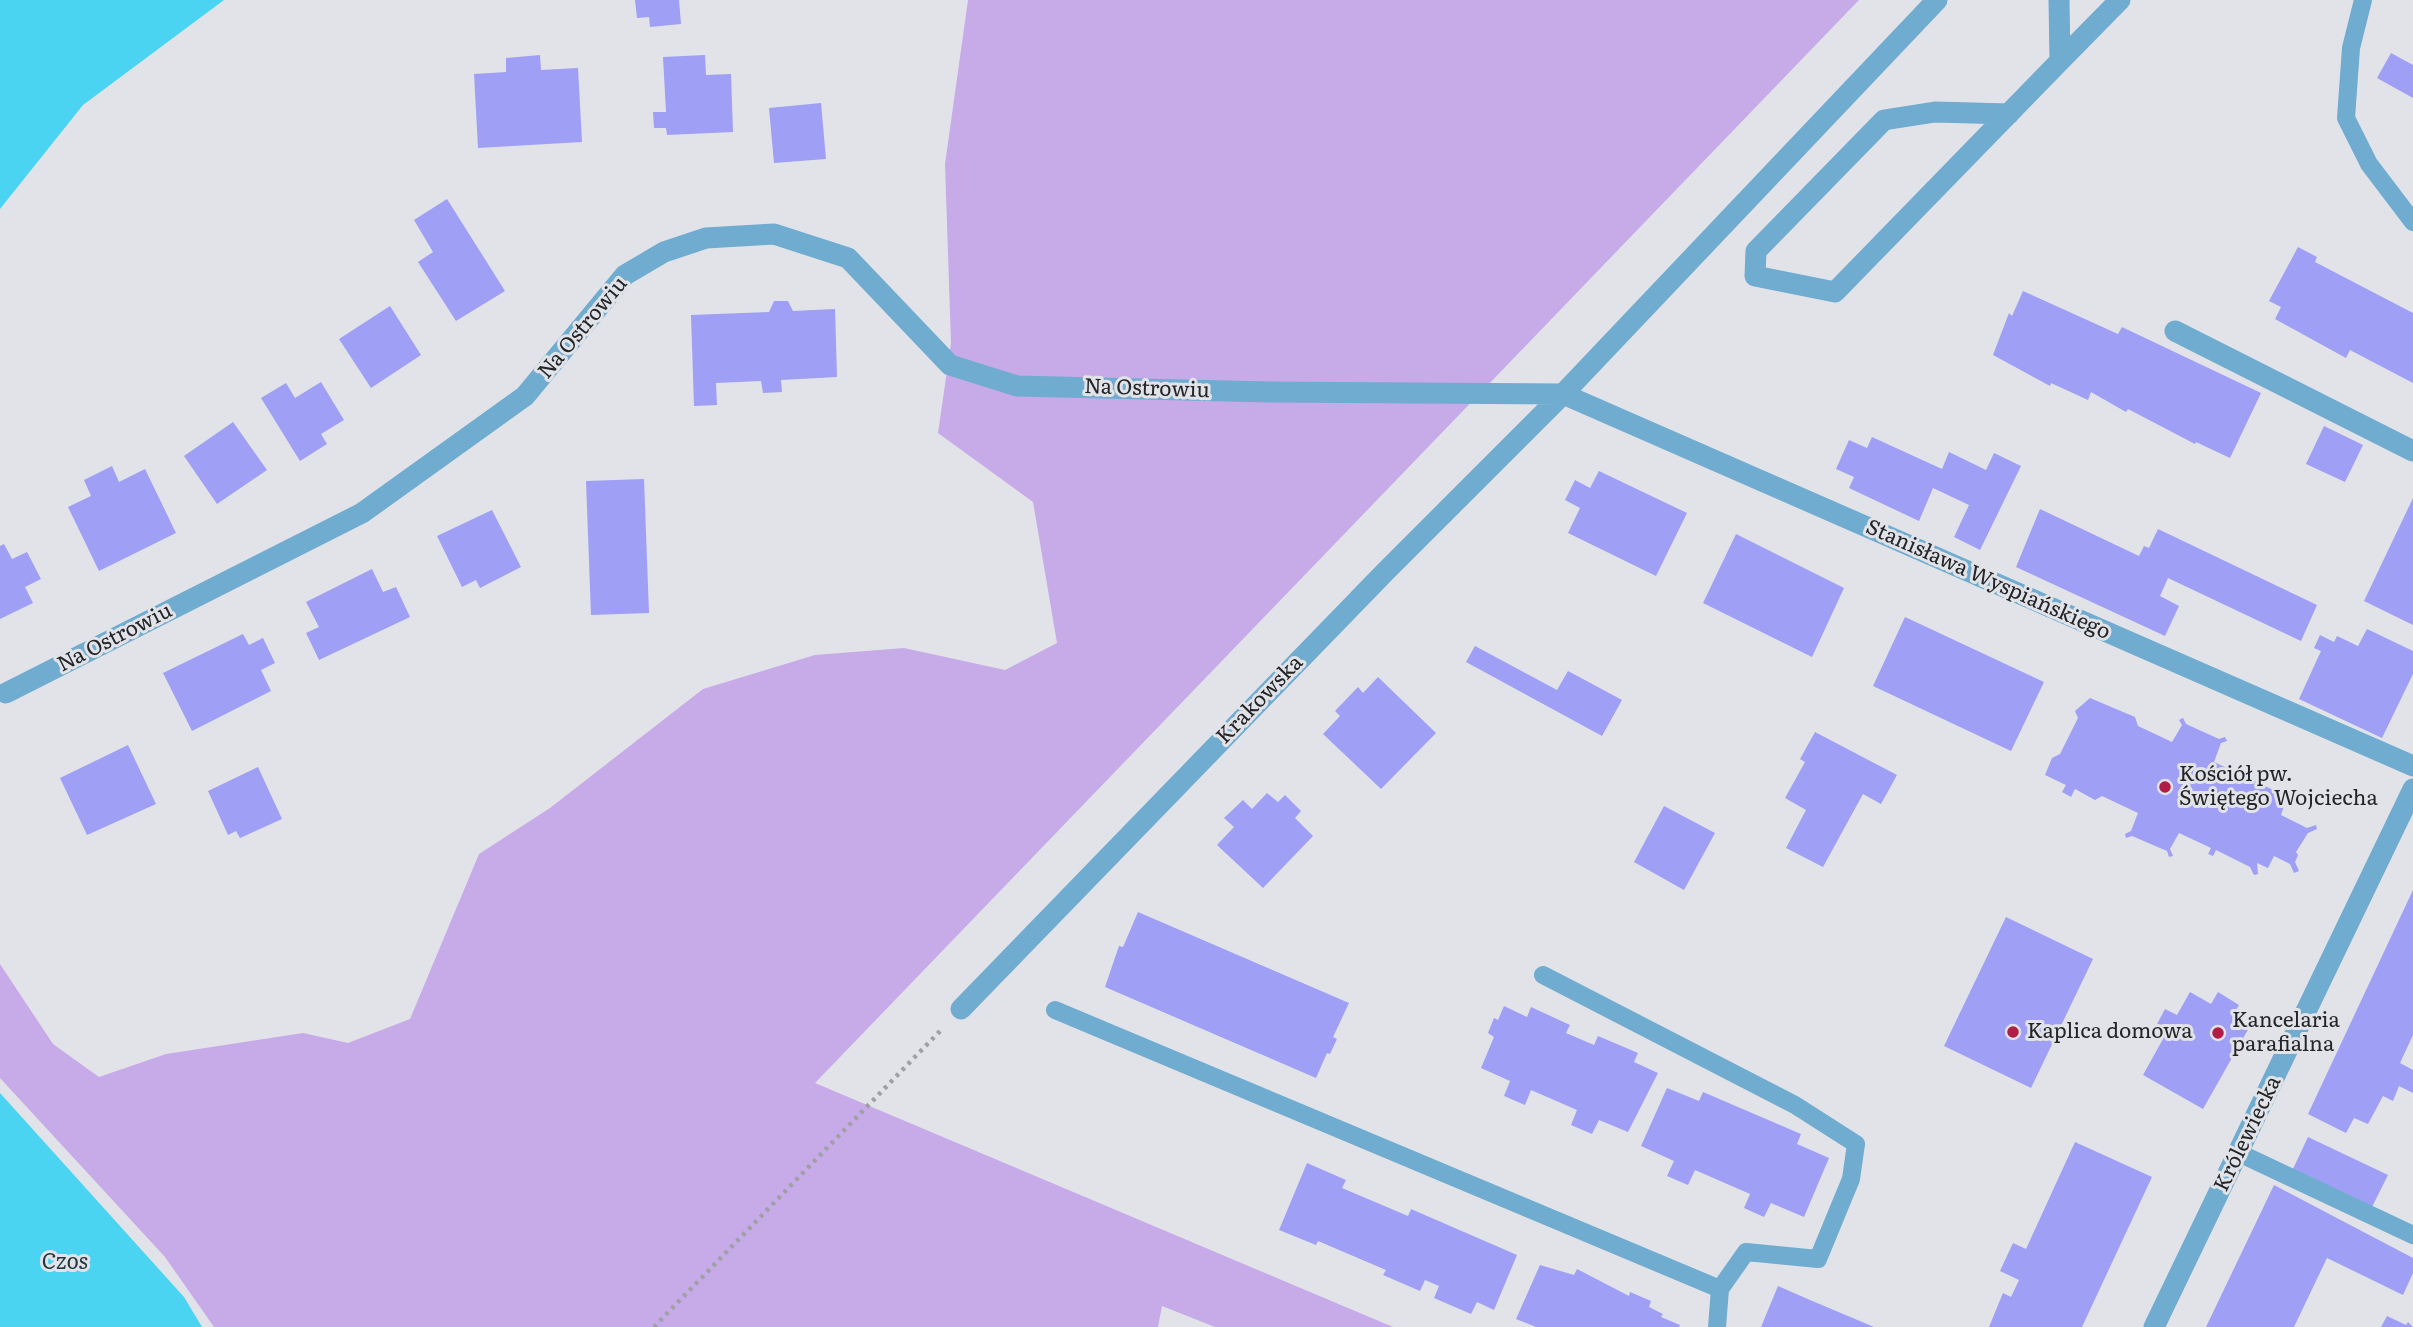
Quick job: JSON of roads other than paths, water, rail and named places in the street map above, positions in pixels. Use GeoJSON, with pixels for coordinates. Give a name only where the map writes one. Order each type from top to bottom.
{"type":"FeatureCollection","features":[{"type":"Feature","properties":{"kind":"street","name":"Krakowska"},"geometry":{"type":"LineString","coordinates":[[961,1009],[1385,572],[1563,394],[1937,0]]}},
{"type":"Feature","properties":{"kind":"street"},"geometry":{"type":"LineString","coordinates":[[2059,0],[2060,61]]}},
{"type":"Feature","properties":{"kind":"street"},"geometry":{"type":"LineString","coordinates":[[2009,114],[1935,112],[1884,120],[1756,251],[1755,276],[1835,292],[2009,114],[2060,61],[2120,0]]}},
{"type":"Feature","properties":{"kind":"street","name":"Na Ostrowiu"},"geometry":{"type":"LineString","coordinates":[[6,693],[362,513],[525,396],[625,275],[664,252],[706,238],[774,234],[848,258],[950,365],[1017,386],[1269,393],[1563,394]]}},
{"type":"Feature","properties":{"kind":"street"},"geometry":{"type":"LineString","coordinates":[[2175,331],[2413,451]]}},
{"type":"Feature","properties":{"kind":"street","name":"Stanisława Wyspiańskiego"},"geometry":{"type":"LineString","coordinates":[[1563,394],[2413,766]]}},
{"type":"Feature","properties":{"kind":"street","name":"Królewiecka"},"geometry":{"type":"LineString","coordinates":[[2154,1327],[2413,789]]}},
{"type":"Feature","properties":{"kind":"lane"},"geometry":{"type":"LineString","coordinates":[[2363,0],[2351,48],[2346,118],[2369,164],[2413,222]]}},
{"type":"Feature","properties":{"kind":"lane"},"geometry":{"type":"LineString","coordinates":[[1543,975],[1795,1105],[1856,1144],[1851,1178],[1818,1259],[1746,1252],[1720,1289],[1717,1327]]}},
{"type":"Feature","properties":{"kind":"lane"},"geometry":{"type":"LineString","coordinates":[[1055,1010],[1720,1289]]}},
{"type":"Feature","properties":{"kind":"lane"},"geometry":{"type":"LineString","coordinates":[[2239,1153],[2413,1235]]}},
{"type":"Feature","properties":{"kind":"water"},"geometry":{"type":"Polygon","coordinates":[[[0,0],[224,0],[83,105],[0,209],[0,0]]]}},
{"type":"Feature","properties":{"kind":"water","name":"Czos"},"geometry":{"type":"Polygon","coordinates":[[[0,1093],[184,1297],[202,1327],[0,1327],[0,1093]]]}},
{"type":"Feature","properties":{"kind":"place","name":"Kościół pw. Świętego Wojciecha"},"geometry":{"type":"Point","coordinates":[2165,787]}},
{"type":"Feature","properties":{"kind":"place","name":"Kaplica domowa"},"geometry":{"type":"Point","coordinates":[2013,1032]}},
{"type":"Feature","properties":{"kind":"place","name":"Kancelaria parafialna"},"geometry":{"type":"Point","coordinates":[2218,1033]}}]}
